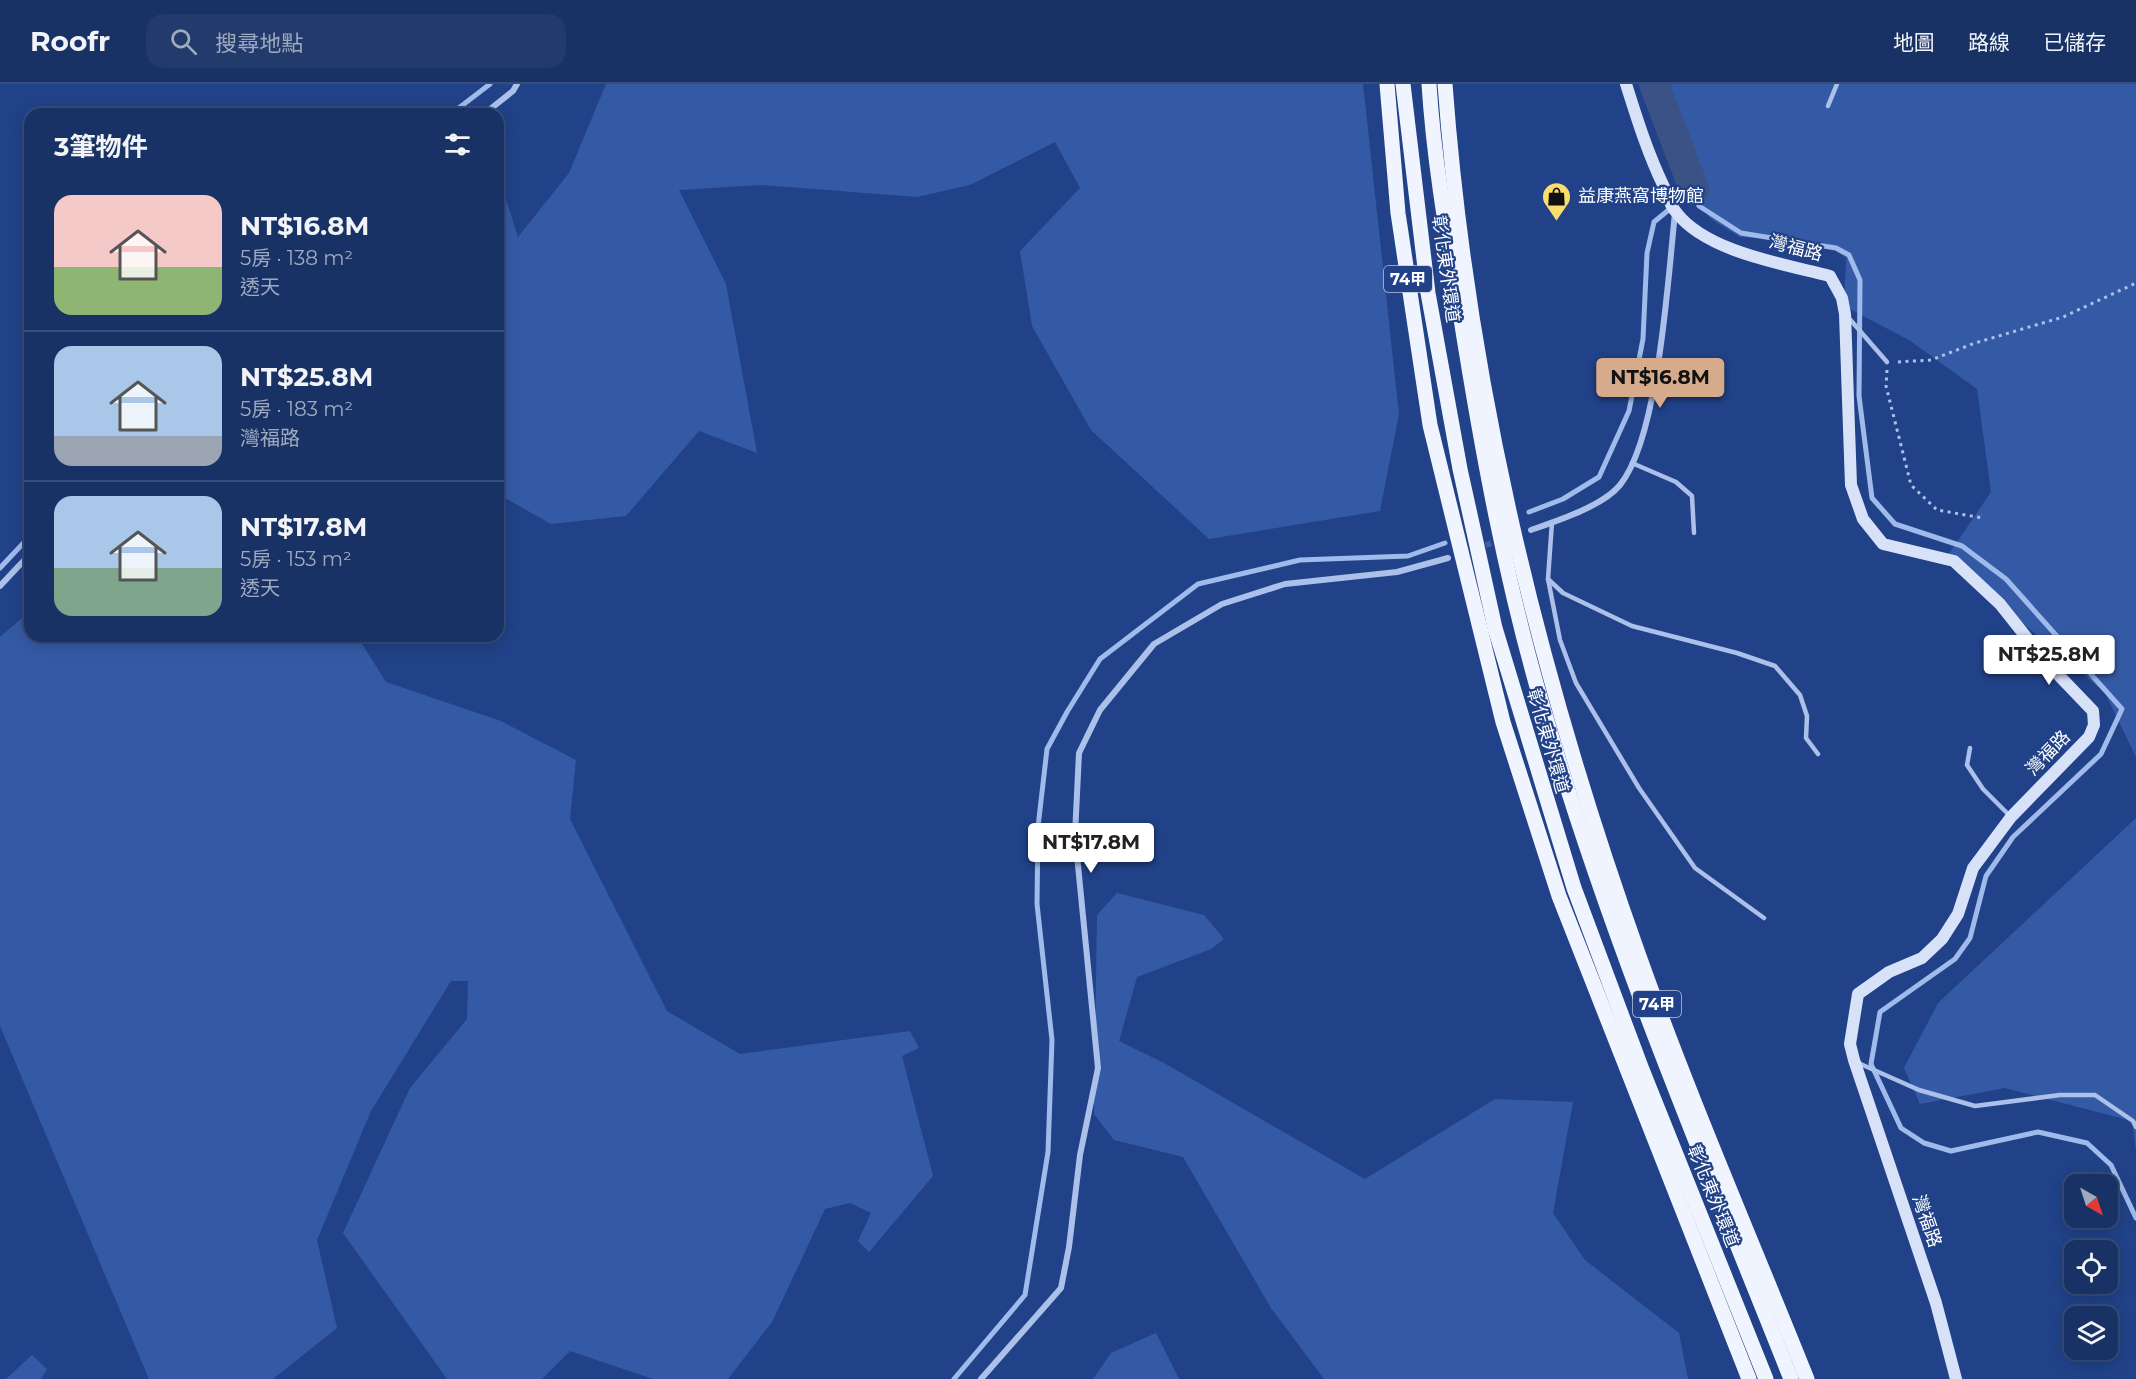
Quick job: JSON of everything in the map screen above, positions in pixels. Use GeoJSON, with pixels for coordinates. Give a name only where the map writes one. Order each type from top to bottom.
{"type":"FeatureCollection","features":[{"type":"Feature","properties":{"kind":"main road","name":"74甲"},"geometry":{"type":"LineString","coordinates":[[1387,84],[1398,213],[1430,425],[1503,722],[1559,896],[1749,1379]]}},
{"type":"Feature","properties":{"kind":"main road","name":"彰化東外環道"},"geometry":{"type":"LineString","coordinates":[[1403,84],[1428,293],[1460,469],[1495,628],[1547,805],[1578,899],[1641,1067],[1766,1379]]}},
{"type":"Feature","properties":{"kind":"main road","name":"彰化東外環道"},"geometry":{"type":"LineString","coordinates":[[1429,84],[1444,220],[1484,463],[1543,708],[1596,877],[1630,972],[1791,1379]]}},
{"type":"Feature","properties":{"kind":"main road","name":"74甲"},"geometry":{"type":"LineString","coordinates":[[1445,84],[1459,233],[1477,355],[1510,516],[1557,705],[1639,958],[1807,1379]]}},
{"type":"Feature","properties":{"kind":"street"},"geometry":{"type":"LineString","coordinates":[[492,108],[513,91],[517,84]]}},
{"type":"Feature","properties":{"kind":"street","name":"灣福路"},"geometry":{"type":"LineString","coordinates":[[1626,84],[1654,165],[1676,212],[1698,231],[1724,245],[1794,268],[1830,276],[1842,298],[1845,314],[1851,485],[1863,519],[1883,544],[1954,561],[2000,604],[2046,662],[2093,711],[2094,725],[2089,736],[2011,817],[1974,868],[1958,914],[1942,939],[1922,958],[1888,972],[1858,994],[1850,1044],[1854,1060],[1936,1303],[1956,1379]]}},
{"type":"Feature","properties":{"kind":"street"},"geometry":{"type":"LineString","coordinates":[[1531,530],[1603,499],[1620,485],[1640,448],[1658,361],[1676,212]]}},
{"type":"Feature","properties":{"kind":"street"},"geometry":{"type":"LineString","coordinates":[[981,1379],[1061,1288],[1069,1247],[1080,1155],[1098,1068],[1075,834],[1080,753],[1100,710],[1154,644],[1222,604],[1285,584],[1397,572],[1448,558]]}},
{"type":"Feature","properties":{"kind":"street"},"geometry":{"type":"LineString","coordinates":[[0,586],[24,560]]}},
{"type":"Feature","properties":{"kind":"lane"},"geometry":{"type":"LineString","coordinates":[[1828,106],[1837,84]]}},
{"type":"Feature","properties":{"kind":"lane"},"geometry":{"type":"LineString","coordinates":[[1845,314],[1887,362]]}},
{"type":"Feature","properties":{"kind":"lane"},"geometry":{"type":"LineString","coordinates":[[1658,361],[1722,384]]}},
{"type":"Feature","properties":{"kind":"lane"},"geometry":{"type":"LineString","coordinates":[[1632,463],[1676,482],[1692,496],[1694,533]]}},
{"type":"Feature","properties":{"kind":"lane"},"geometry":{"type":"LineString","coordinates":[[1552,522],[1548,579],[1560,640],[1576,683],[1639,788],[1695,868],[1764,918]]}},
{"type":"Feature","properties":{"kind":"lane"},"geometry":{"type":"LineString","coordinates":[[1548,579],[1563,593],[1632,626],[1737,653],[1775,666],[1800,695],[1807,716],[1806,738],[1818,754]]}},
{"type":"Feature","properties":{"kind":"lane"},"geometry":{"type":"LineString","coordinates":[[1970,748],[1967,765],[1983,789],[2011,817]]}},
{"type":"Feature","properties":{"kind":"lane"},"geometry":{"type":"LineString","coordinates":[[1854,1060],[1919,1090],[1976,1106],[2060,1095],[2095,1095],[2133,1121],[2136,1127]]}},
{"type":"Feature","properties":{"kind":"path"},"geometry":{"type":"LineString","coordinates":[[1983,518],[1937,510],[1911,485],[1886,386],[1887,362],[1931,360],[1975,343],[2064,317],[2136,283]]}},
{"type":"Feature","properties":{"kind":"shaded area"},"geometry":{"type":"Polygon","coordinates":[[[606,84],[1363,84],[1399,414],[1380,511],[1209,539],[1091,430],[1032,326],[1020,251],[1080,188],[1055,142],[970,185],[917,197],[761,185],[679,190],[726,284],[757,453],[699,431],[626,516],[551,524],[504,497],[504,193],[518,237],[569,173],[606,84]]]}},
{"type":"Feature","properties":{"kind":"shaded area"},"geometry":{"type":"Polygon","coordinates":[[[1642,84],[2136,84],[2136,757],[2105,693],[1946,558],[1991,492],[1977,389],[1909,340],[1844,306],[1846,258],[1822,242],[1740,237],[1711,219],[1685,189],[1642,84]]]}},
{"type":"Feature","properties":{"kind":"shaded area"},"geometry":{"type":"Polygon","coordinates":[[[24,616],[24,642],[361,642],[386,682],[501,721],[576,760],[570,819],[667,1011],[740,1054],[910,1031],[919,1048],[902,1056],[933,1176],[869,1252],[858,1241],[871,1213],[850,1203],[825,1209],[772,1322],[728,1379],[653,1379],[570,1351],[542,1379],[447,1379],[343,1233],[410,1088],[467,1019],[468,981],[451,981],[371,1111],[317,1240],[337,1328],[273,1379],[149,1379],[0,1026],[0,637],[24,616]]]}},
{"type":"Feature","properties":{"kind":"shaded area"},"geometry":{"type":"Polygon","coordinates":[[[2136,818],[2136,1151],[2132,1121],[2005,1088],[1920,1104],[1904,1068],[1938,1003],[2136,818]]]}},
{"type":"Feature","properties":{"kind":"shaded area"},"geometry":{"type":"Polygon","coordinates":[[[1117,893],[1204,915],[1224,939],[1211,949],[1137,977],[1119,1041],[1164,1063],[1365,1179],[1495,1099],[1573,1102],[1553,1213],[1585,1260],[1679,1333],[1688,1379],[1324,1379],[1271,1308],[1183,1157],[1114,1140],[1094,1114],[1097,915],[1117,893]]]}},
{"type":"Feature","properties":{"kind":"shaded area"},"geometry":{"type":"Polygon","coordinates":[[[1156,1333],[1179,1379],[1093,1379],[1111,1353],[1156,1333]]]}},
{"type":"Feature","properties":{"kind":"shaded area"},"geometry":{"type":"Polygon","coordinates":[[[32,1355],[47,1369],[41,1379],[6,1379],[32,1355]]]}},
{"type":"Feature","properties":{"kind":"waterway"},"geometry":{"type":"LineString","coordinates":[[459,108],[490,84]]}},
{"type":"Feature","properties":{"kind":"waterway"},"geometry":{"type":"LineString","coordinates":[[1654,84],[1694,189]]}},
{"type":"Feature","properties":{"kind":"waterway"},"geometry":{"type":"LineString","coordinates":[[1529,512],[1563,499],[1599,477],[1629,411],[1643,339],[1647,253],[1654,222],[1694,189],[1699,206],[1741,233],[1836,248],[1849,255],[1860,280],[1859,396],[1872,498],[1895,524],[1962,546],[2006,579],[2122,709],[2101,754],[2013,837],[1986,876],[1970,938],[1955,959],[1880,1012],[1871,1064],[1901,1128],[1924,1143],[1951,1151],[2038,1132],[2087,1143],[2111,1165],[2136,1218]]}},
{"type":"Feature","properties":{"kind":"waterway"},"geometry":{"type":"LineString","coordinates":[[0,568],[24,542]]}},
{"type":"Feature","properties":{"kind":"waterway"},"geometry":{"type":"LineString","coordinates":[[954,1379],[1025,1295],[1048,1152],[1052,1040],[1037,904],[1038,827],[1047,749],[1067,712],[1100,659],[1198,584],[1300,560],[1408,556],[1445,543]]}},
{"type":"Feature","properties":{"kind":"tunnel"},"geometry":{"type":"LineString","coordinates":[[1477,548],[1501,540]]}},
{"type":"Feature","properties":{"kind":"place","name":"益康燕窩博物館"},"geometry":{"type":"Point","coordinates":[1557,222]}}]}
